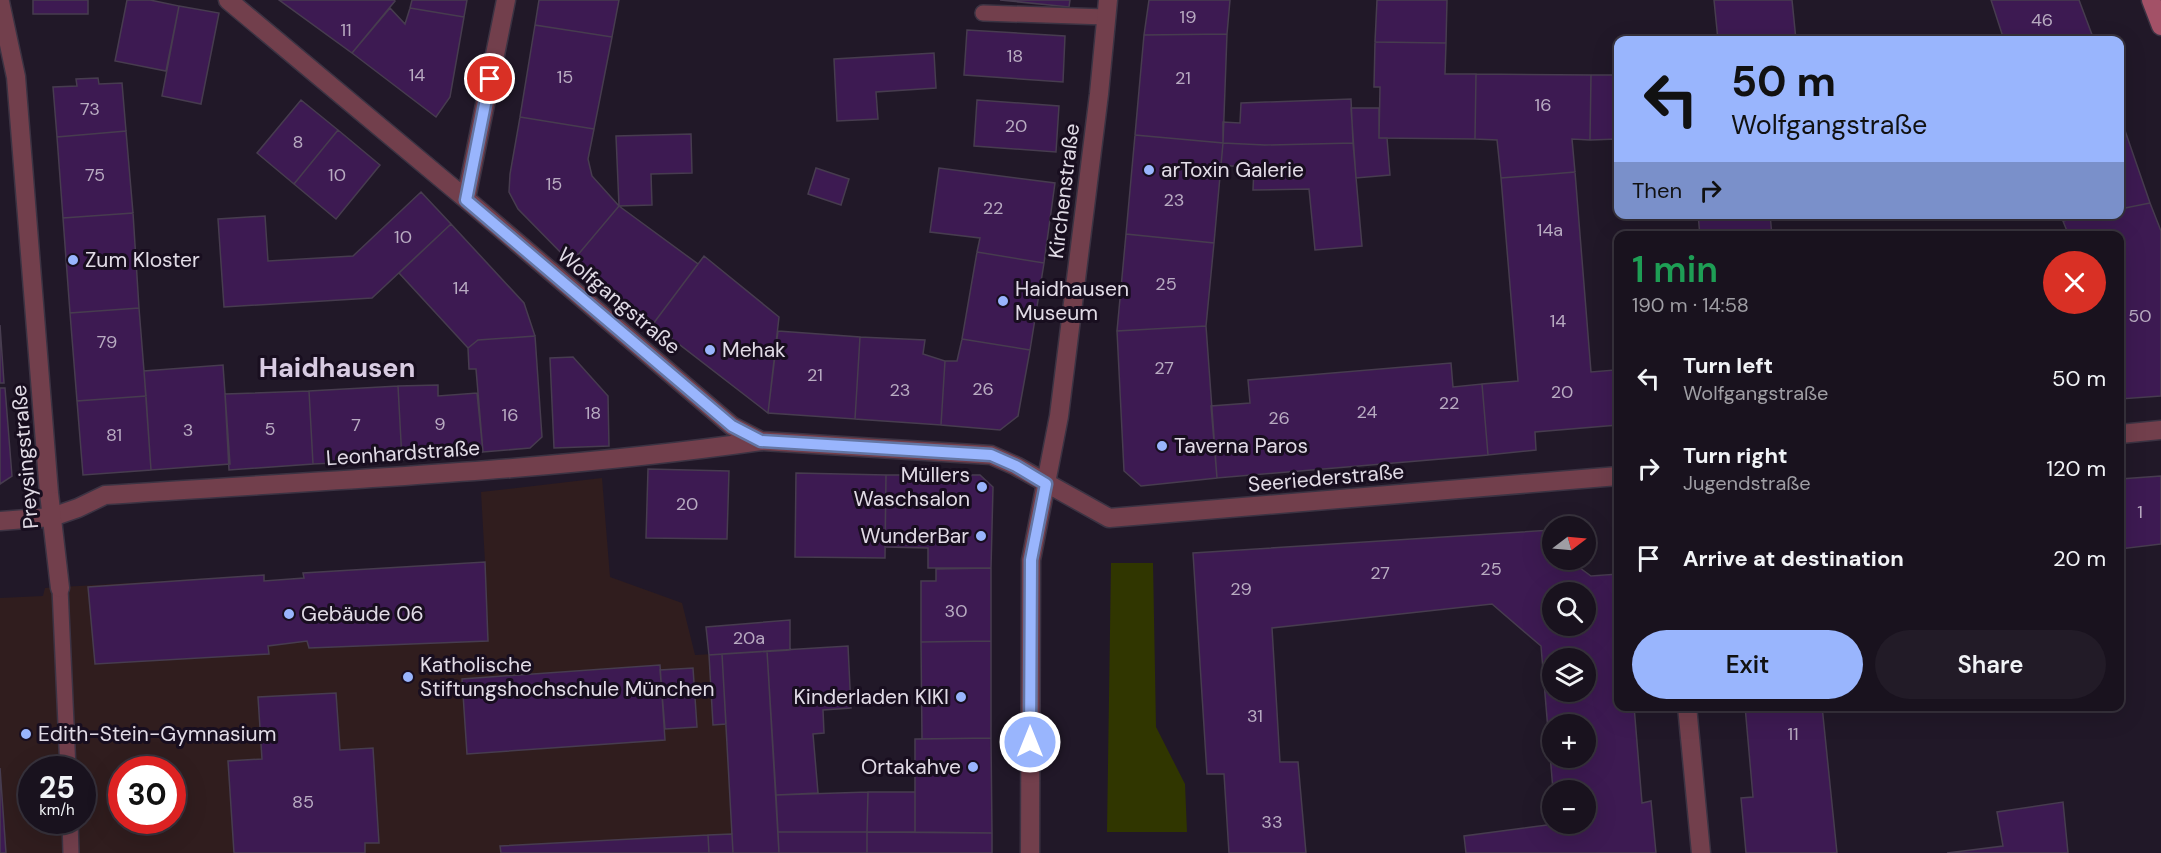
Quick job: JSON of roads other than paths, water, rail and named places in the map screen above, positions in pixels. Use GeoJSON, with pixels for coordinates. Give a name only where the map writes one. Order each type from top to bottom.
{"type":"FeatureCollection","features":[{"type":"Feature","properties":{"kind":"main road"},"geometry":{"type":"LineString","coordinates":[[2151,0],[2161,26]]}},
{"type":"Feature","properties":{"kind":"street","name":"Wolfgangstraße"},"geometry":{"type":"LineString","coordinates":[[228,0],[732,426],[761,441],[991,455],[1016,466],[1046,484]]}},
{"type":"Feature","properties":{"kind":"street"},"geometry":{"type":"LineString","coordinates":[[466,200],[506,0]]}},
{"type":"Feature","properties":{"kind":"street","name":"Preysingstraße"},"geometry":{"type":"LineString","coordinates":[[0,2],[16,76],[52,517],[60,588]]}},
{"type":"Feature","properties":{"kind":"street","name":"Kirchenstraße"},"geometry":{"type":"LineString","coordinates":[[1030,853],[1031,560],[1059,416],[1099,94],[1107,9]]}},
{"type":"Feature","properties":{"kind":"street"},"geometry":{"type":"LineString","coordinates":[[2124,435],[2161,430]]}},
{"type":"Feature","properties":{"kind":"street","name":"Leonhardstraße"},"geometry":{"type":"LineString","coordinates":[[0,521],[52,517],[105,495],[548,466],[664,455],[761,441]]}},
{"type":"Feature","properties":{"kind":"street","name":"Seeriederstraße"},"geometry":{"type":"LineString","coordinates":[[1046,484],[1109,518],[1614,477]]}},
{"type":"Feature","properties":{"kind":"street"},"geometry":{"type":"LineString","coordinates":[[1687,711],[1701,853]]}},
{"type":"Feature","properties":{"kind":"lane"},"geometry":{"type":"LineString","coordinates":[[983,13],[1107,9]]}},
{"type":"Feature","properties":{"kind":"lane"},"geometry":{"type":"LineString","coordinates":[[60,588],[67,756]]}},
{"type":"Feature","properties":{"kind":"lane"},"geometry":{"type":"LineString","coordinates":[[70,834],[71,853]]}},
{"type":"Feature","properties":{"kind":"place","name":"arToxin Galerie"},"geometry":{"type":"Point","coordinates":[1149,170]}},
{"type":"Feature","properties":{"kind":"place","name":"Zum Kloster"},"geometry":{"type":"Point","coordinates":[73,260]}},
{"type":"Feature","properties":{"kind":"place","name":"Haidhausen Museum"},"geometry":{"type":"Point","coordinates":[1003,301]}},
{"type":"Feature","properties":{"kind":"place","name":"Mehak"},"geometry":{"type":"Point","coordinates":[710,350]}},
{"type":"Feature","properties":{"kind":"place","name":"Taverna Paros"},"geometry":{"type":"Point","coordinates":[1162,446]}},
{"type":"Feature","properties":{"kind":"place","name":"Müllers Waschsalon"},"geometry":{"type":"Point","coordinates":[982,487]}},
{"type":"Feature","properties":{"kind":"place","name":"WunderBar"},"geometry":{"type":"Point","coordinates":[981,536]}},
{"type":"Feature","properties":{"kind":"place","name":"Gebäude 06"},"geometry":{"type":"Point","coordinates":[289,614]}},
{"type":"Feature","properties":{"kind":"place","name":"Katholische Stiftungshochschule München"},"geometry":{"type":"Point","coordinates":[408,677]}},
{"type":"Feature","properties":{"kind":"place","name":"Kinderladen KIKI"},"geometry":{"type":"Point","coordinates":[961,697]}},
{"type":"Feature","properties":{"kind":"place","name":"Edith-Stein-Gymnasium"},"geometry":{"type":"Point","coordinates":[26,734]}},
{"type":"Feature","properties":{"kind":"place","name":"Ortakahve"},"geometry":{"type":"Point","coordinates":[973,767]}},
{"type":"Feature","properties":{"kind":"district","name":"Haidhausen"},"geometry":{"type":"Point","coordinates":[337,368]}}]}
